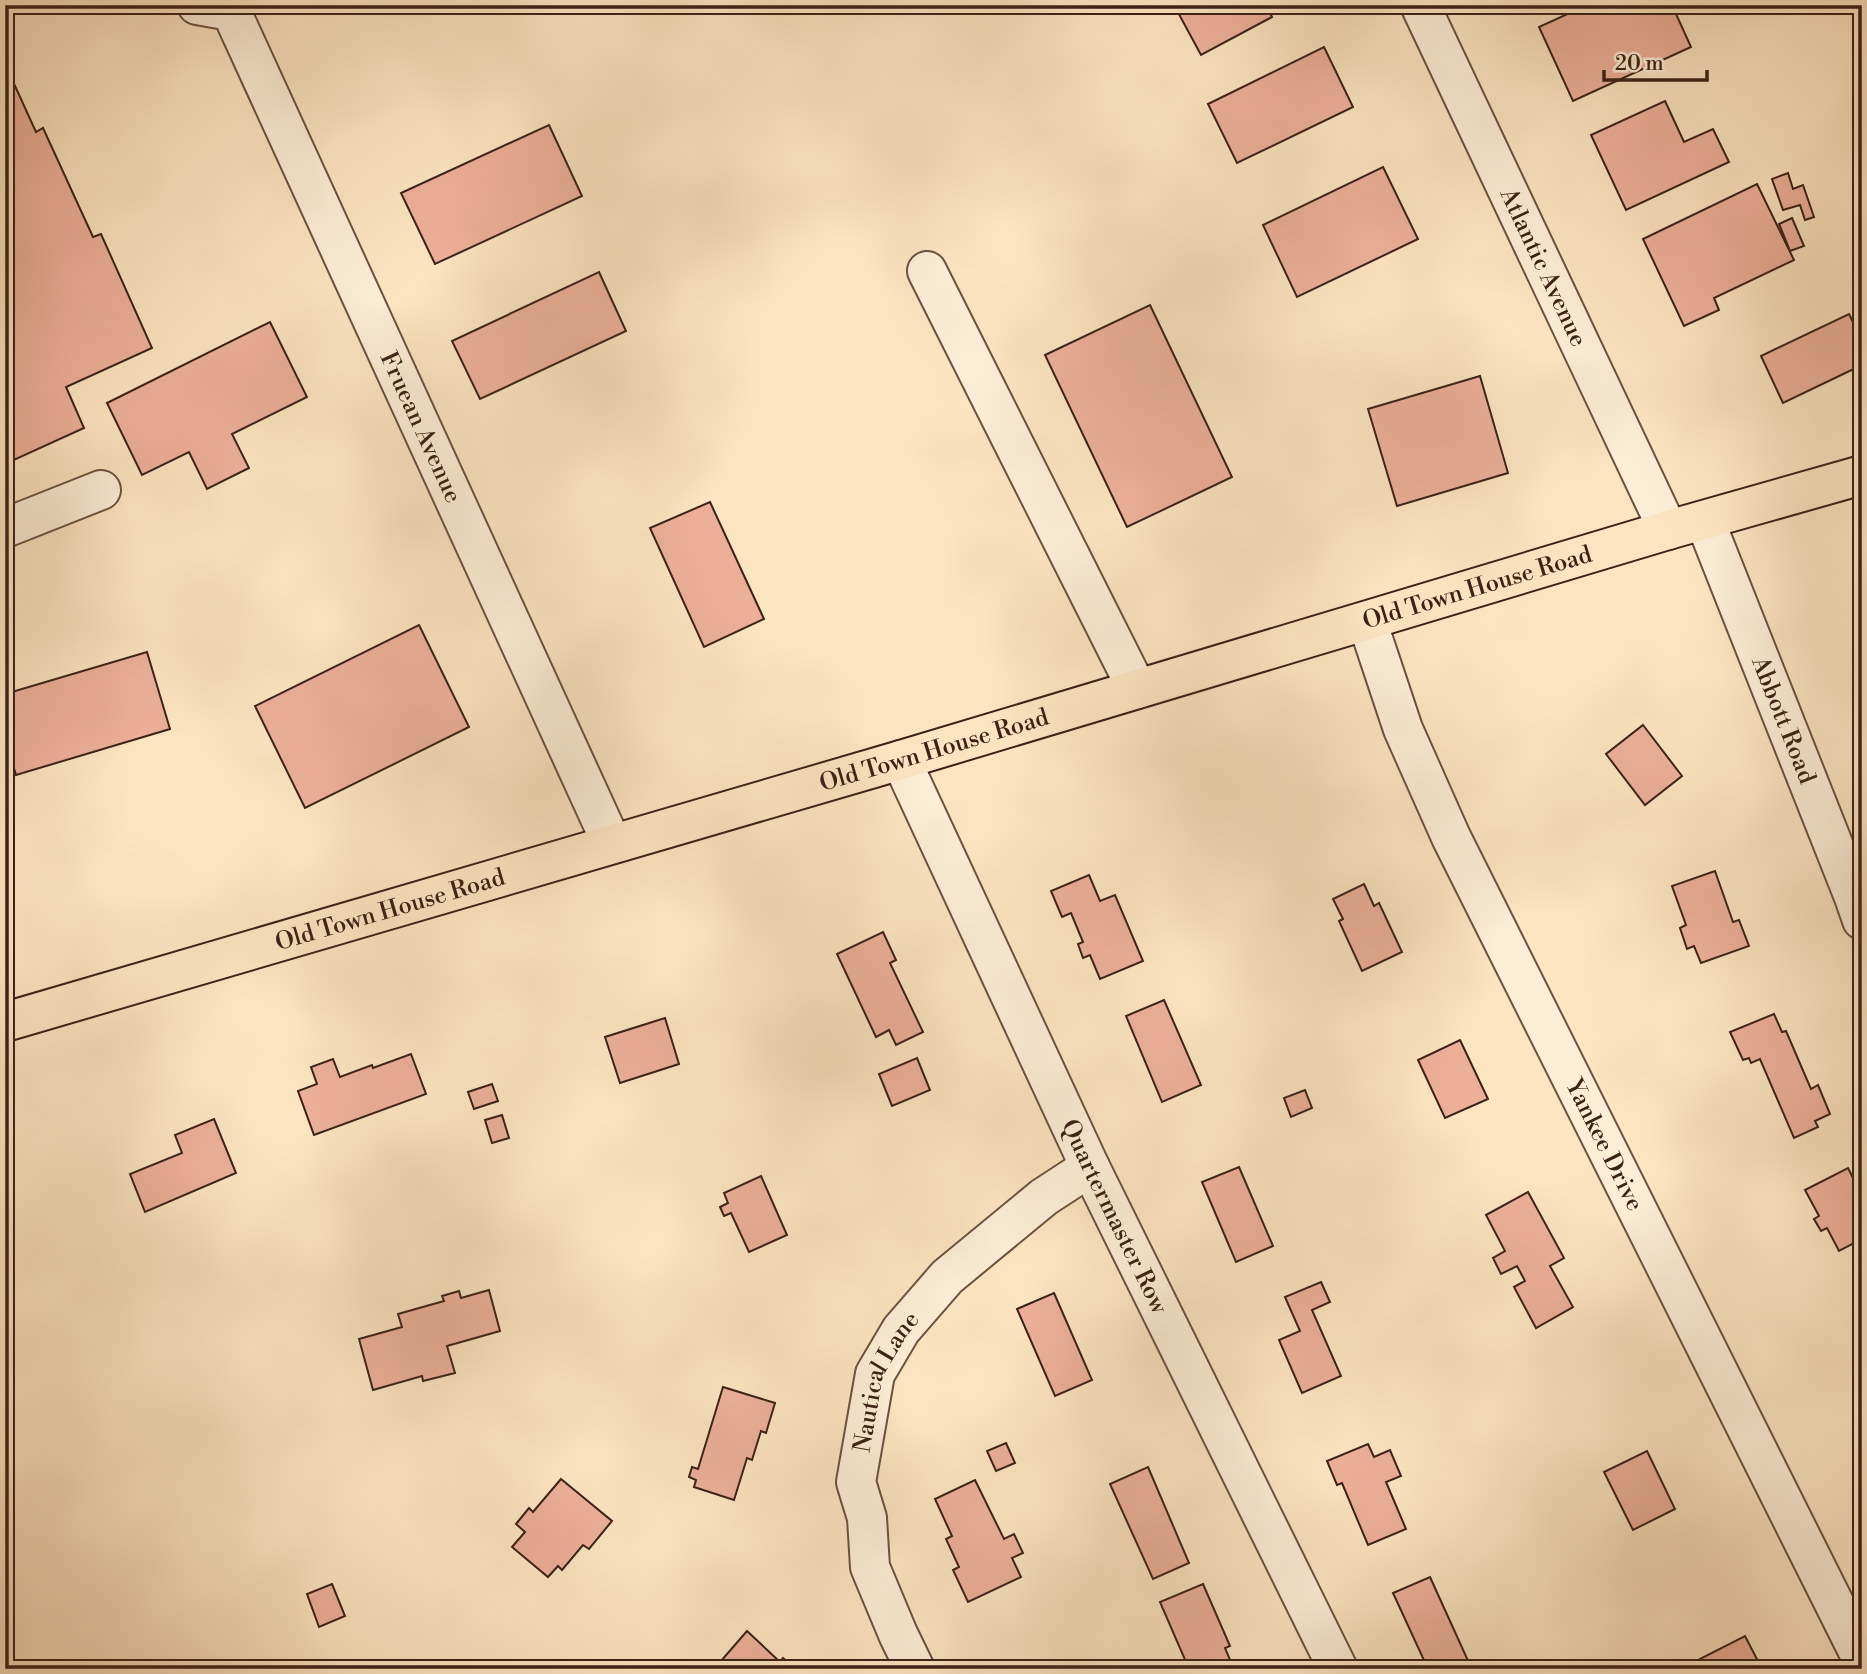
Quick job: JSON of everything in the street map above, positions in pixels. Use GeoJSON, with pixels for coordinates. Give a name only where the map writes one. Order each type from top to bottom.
{"type":"FeatureCollection","features":[{"type":"Feature","properties":{"kind":"main road","name":"Old Town House Road"},"geometry":{"type":"LineString","coordinates":[[5,1022],[1862,475]]}},
{"type":"Feature","properties":{"kind":"street","name":"Atlantic Avenue"},"geometry":{"type":"LineString","coordinates":[[1420,5],[1668,530]]}},
{"type":"Feature","properties":{"kind":"street","name":"Fruean Avenue"},"geometry":{"type":"LineString","coordinates":[[213,8],[612,844]]}},
{"type":"Feature","properties":{"kind":"street"},"geometry":{"type":"LineString","coordinates":[[927,271],[1137,690]]}},
{"type":"Feature","properties":{"kind":"street"},"geometry":{"type":"LineString","coordinates":[[5,528],[101,490]]}},
{"type":"Feature","properties":{"kind":"street","name":"Abbott Road"},"geometry":{"type":"LineString","coordinates":[[1705,521],[1862,920]]}},
{"type":"Feature","properties":{"kind":"street","name":"Yankee Drive"},"geometry":{"type":"LineString","coordinates":[[1367,621],[1403,729],[1451,837],[1862,1659]]}},
{"type":"Feature","properties":{"kind":"street","name":"Quartermaster Row"},"geometry":{"type":"LineString","coordinates":[[901,760],[1090,1167],[1338,1669]]}},
{"type":"Feature","properties":{"kind":"street","name":"Nautical Lane"},"geometry":{"type":"LineString","coordinates":[[915,1669],[870,1567],[867,1518],[856,1482],[875,1374],[901,1329],[947,1277],[1044,1197],[1090,1167]]}},
{"type":"Feature","properties":{"kind":"building"},"geometry":{"type":"Polygon","coordinates":[[[1174,5],[1266,5],[1272,17],[1201,55],[1174,5]]]}},
{"type":"Feature","properties":{"kind":"building"},"geometry":{"type":"Polygon","coordinates":[[[1587,5],[1672,5],[1691,47],[1573,101],[1539,27],[1587,5]]]}},
{"type":"Feature","properties":{"kind":"building"},"geometry":{"type":"Polygon","coordinates":[[[1324,47],[1353,107],[1237,163],[1208,104],[1324,47]]]}},
{"type":"Feature","properties":{"kind":"building"},"geometry":{"type":"Polygon","coordinates":[[[5,64],[36,132],[43,128],[93,237],[101,234],[152,348],[66,387],[84,428],[5,464],[5,64]]]}},
{"type":"Feature","properties":{"kind":"building"},"geometry":{"type":"Polygon","coordinates":[[[1665,101],[1684,142],[1713,129],[1729,162],[1626,210],[1591,135],[1665,101]]]}},
{"type":"Feature","properties":{"kind":"building"},"geometry":{"type":"Polygon","coordinates":[[[549,125],[582,196],[435,264],[401,193],[549,125]]]}},
{"type":"Feature","properties":{"kind":"building"},"geometry":{"type":"Polygon","coordinates":[[[1383,167],[1418,239],[1297,297],[1263,225],[1383,167]]]}},
{"type":"Feature","properties":{"kind":"building"},"geometry":{"type":"Polygon","coordinates":[[[1788,173],[1793,189],[1803,185],[1814,217],[1805,220],[1800,205],[1783,210],[1772,179],[1788,173]]]}},
{"type":"Feature","properties":{"kind":"building"},"geometry":{"type":"Polygon","coordinates":[[[1757,184],[1794,260],[1714,298],[1719,310],[1684,326],[1643,239],[1757,184]]]}},
{"type":"Feature","properties":{"kind":"building"},"geometry":{"type":"Polygon","coordinates":[[[1792,218],[1804,246],[1790,251],[1779,224],[1792,218]]]}},
{"type":"Feature","properties":{"kind":"building"},"geometry":{"type":"Polygon","coordinates":[[[599,272],[626,331],[480,399],[452,341],[599,272]]]}},
{"type":"Feature","properties":{"kind":"building"},"geometry":{"type":"Polygon","coordinates":[[[1150,305],[1232,477],[1127,527],[1045,355],[1150,305]]]}},
{"type":"Feature","properties":{"kind":"building"},"geometry":{"type":"Polygon","coordinates":[[[1849,314],[1862,340],[1862,365],[1783,403],[1761,356],[1849,314]]]}},
{"type":"Feature","properties":{"kind":"building"},"geometry":{"type":"Polygon","coordinates":[[[270,322],[307,397],[232,434],[249,468],[207,489],[189,452],[142,475],[107,403],[270,322]]]}},
{"type":"Feature","properties":{"kind":"building"},"geometry":{"type":"Polygon","coordinates":[[[1480,376],[1508,473],[1397,506],[1368,409],[1480,376]]]}},
{"type":"Feature","properties":{"kind":"building"},"geometry":{"type":"Polygon","coordinates":[[[710,502],[764,619],[704,647],[650,528],[710,502]]]}},
{"type":"Feature","properties":{"kind":"building"},"geometry":{"type":"Polygon","coordinates":[[[419,625],[469,727],[305,808],[255,706],[419,625]]]}},
{"type":"Feature","properties":{"kind":"building"},"geometry":{"type":"Polygon","coordinates":[[[147,652],[170,729],[16,775],[5,738],[5,694],[147,652]]]}},
{"type":"Feature","properties":{"kind":"building"},"geometry":{"type":"Polygon","coordinates":[[[1643,725],[1682,776],[1645,805],[1606,754],[1643,725]]]}},
{"type":"Feature","properties":{"kind":"building"},"geometry":{"type":"Polygon","coordinates":[[[1715,871],[1733,922],[1739,920],[1749,946],[1701,963],[1694,946],[1687,949],[1680,928],[1686,925],[1672,886],[1715,871]]]}},
{"type":"Feature","properties":{"kind":"building"},"geometry":{"type":"Polygon","coordinates":[[[1089,875],[1100,901],[1115,895],[1143,961],[1100,979],[1090,955],[1083,958],[1078,944],[1083,942],[1071,913],[1062,917],[1051,891],[1089,875]]]}},
{"type":"Feature","properties":{"kind":"building"},"geometry":{"type":"Polygon","coordinates":[[[1364,884],[1374,906],[1379,903],[1402,952],[1362,971],[1339,921],[1343,919],[1333,899],[1364,884]]]}},
{"type":"Feature","properties":{"kind":"building"},"geometry":{"type":"Polygon","coordinates":[[[883,932],[896,960],[890,963],[923,1032],[896,1045],[889,1030],[876,1037],[837,954],[883,932]]]}},
{"type":"Feature","properties":{"kind":"building"},"geometry":{"type":"Polygon","coordinates":[[[1164,1000],[1201,1085],[1162,1102],[1126,1016],[1164,1000]]]}},
{"type":"Feature","properties":{"kind":"building"},"geometry":{"type":"Polygon","coordinates":[[[1774,1014],[1782,1032],[1786,1031],[1811,1089],[1818,1085],[1830,1114],[1815,1121],[1818,1127],[1794,1138],[1760,1059],[1751,1063],[1749,1058],[1743,1060],[1730,1032],[1774,1014]]]}},
{"type":"Feature","properties":{"kind":"building"},"geometry":{"type":"Polygon","coordinates":[[[665,1018],[679,1064],[620,1083],[605,1037],[665,1018]]]}},
{"type":"Feature","properties":{"kind":"building"},"geometry":{"type":"Polygon","coordinates":[[[1460,1040],[1488,1099],[1445,1118],[1418,1060],[1460,1040]]]}},
{"type":"Feature","properties":{"kind":"building"},"geometry":{"type":"Polygon","coordinates":[[[411,1054],[426,1094],[314,1135],[298,1091],[317,1084],[311,1067],[333,1059],[340,1077],[411,1054]]]}},
{"type":"Feature","properties":{"kind":"building"},"geometry":{"type":"Polygon","coordinates":[[[917,1058],[930,1090],[892,1106],[879,1074],[917,1058]]]}},
{"type":"Feature","properties":{"kind":"building"},"geometry":{"type":"Polygon","coordinates":[[[492,1084],[498,1101],[474,1109],[468,1092],[492,1084]]]}},
{"type":"Feature","properties":{"kind":"building"},"geometry":{"type":"Polygon","coordinates":[[[1305,1090],[1312,1108],[1291,1117],[1284,1098],[1305,1090]]]}},
{"type":"Feature","properties":{"kind":"building"},"geometry":{"type":"Polygon","coordinates":[[[502,1115],[509,1138],[492,1143],[485,1120],[502,1115]]]}},
{"type":"Feature","properties":{"kind":"building"},"geometry":{"type":"Polygon","coordinates":[[[214,1119],[236,1173],[145,1212],[130,1174],[182,1153],[175,1135],[214,1119]]]}},
{"type":"Feature","properties":{"kind":"building"},"geometry":{"type":"Polygon","coordinates":[[[1239,1167],[1273,1246],[1236,1262],[1202,1182],[1239,1167]]]}},
{"type":"Feature","properties":{"kind":"building"},"geometry":{"type":"Polygon","coordinates":[[[1848,1168],[1862,1196],[1862,1239],[1839,1251],[1827,1228],[1821,1231],[1814,1219],[1819,1216],[1805,1190],[1848,1168]]]}},
{"type":"Feature","properties":{"kind":"building"},"geometry":{"type":"Polygon","coordinates":[[[761,1176],[787,1235],[749,1252],[731,1213],[724,1216],[720,1207],[728,1203],[724,1193],[761,1176]]]}},
{"type":"Feature","properties":{"kind":"building"},"geometry":{"type":"Polygon","coordinates":[[[1528,1192],[1564,1258],[1550,1266],[1573,1307],[1536,1328],[1514,1287],[1525,1281],[1517,1266],[1501,1274],[1493,1258],[1505,1251],[1486,1215],[1528,1192]]]}},
{"type":"Feature","properties":{"kind":"building"},"geometry":{"type":"Polygon","coordinates":[[[1321,1282],[1330,1302],[1312,1310],[1341,1376],[1302,1393],[1279,1340],[1300,1331],[1285,1297],[1321,1282]]]}},
{"type":"Feature","properties":{"kind":"building"},"geometry":{"type":"Polygon","coordinates":[[[489,1290],[500,1331],[447,1346],[455,1373],[423,1381],[422,1376],[373,1390],[359,1339],[402,1327],[398,1314],[444,1301],[442,1296],[459,1291],[461,1298],[489,1290]]]}},
{"type":"Feature","properties":{"kind":"building"},"geometry":{"type":"Polygon","coordinates":[[[1054,1293],[1092,1380],[1055,1396],[1017,1309],[1054,1293]]]}},
{"type":"Feature","properties":{"kind":"building"},"geometry":{"type":"Polygon","coordinates":[[[723,1387],[775,1403],[766,1433],[761,1431],[752,1460],[747,1458],[734,1500],[694,1487],[696,1480],[689,1477],[692,1467],[698,1469],[723,1387]]]}},
{"type":"Feature","properties":{"kind":"building"},"geometry":{"type":"Polygon","coordinates":[[[1006,1443],[1015,1463],[996,1471],[987,1451],[1006,1443]]]}},
{"type":"Feature","properties":{"kind":"building"},"geometry":{"type":"Polygon","coordinates":[[[1368,1444],[1374,1457],[1390,1450],[1401,1476],[1386,1482],[1406,1529],[1368,1545],[1342,1483],[1337,1485],[1327,1461],[1368,1444]]]}},
{"type":"Feature","properties":{"kind":"building"},"geometry":{"type":"Polygon","coordinates":[[[1647,1451],[1675,1509],[1633,1530],[1604,1472],[1647,1451]]]}},
{"type":"Feature","properties":{"kind":"building"},"geometry":{"type":"Polygon","coordinates":[[[1148,1467],[1189,1563],[1153,1579],[1110,1484],[1148,1467]]]}},
{"type":"Feature","properties":{"kind":"building"},"geometry":{"type":"Polygon","coordinates":[[[561,1479],[612,1521],[589,1549],[583,1545],[562,1570],[558,1566],[548,1577],[512,1547],[525,1532],[516,1524],[529,1508],[533,1512],[561,1479]]]}},
{"type":"Feature","properties":{"kind":"building"},"geometry":{"type":"Polygon","coordinates":[[[975,1480],[1004,1539],[1014,1534],[1023,1553],[1012,1558],[1021,1577],[968,1602],[953,1570],[959,1567],[946,1539],[952,1536],[935,1499],[975,1480]]]}},
{"type":"Feature","properties":{"kind":"building"},"geometry":{"type":"Polygon","coordinates":[[[1430,1577],[1470,1665],[1463,1669],[1428,1669],[1393,1593],[1430,1577]]]}},
{"type":"Feature","properties":{"kind":"building"},"geometry":{"type":"Polygon","coordinates":[[[332,1584],[345,1616],[319,1627],[307,1594],[332,1584]]]}},
{"type":"Feature","properties":{"kind":"building"},"geometry":{"type":"Polygon","coordinates":[[[1203,1584],[1230,1646],[1225,1648],[1233,1667],[1238,1665],[1239,1669],[1189,1669],[1160,1602],[1203,1584]]]}},
{"type":"Feature","properties":{"kind":"building"},"geometry":{"type":"Polygon","coordinates":[[[747,1631],[780,1662],[783,1658],[795,1669],[714,1669],[747,1631]]]}},
{"type":"Feature","properties":{"kind":"building"},"geometry":{"type":"Polygon","coordinates":[[[1745,1636],[1762,1669],[1689,1669],[1690,1664],[1745,1636]]]}}]}
